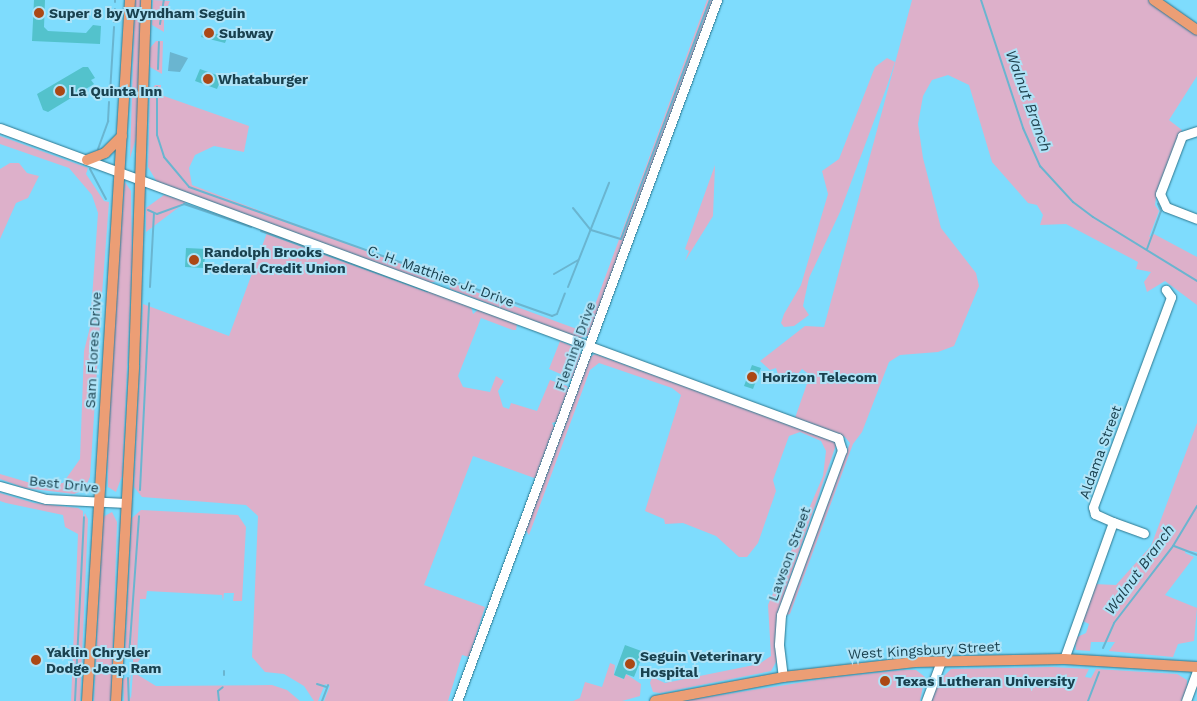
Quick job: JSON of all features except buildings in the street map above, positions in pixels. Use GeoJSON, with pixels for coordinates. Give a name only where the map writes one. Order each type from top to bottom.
{"type":"FeatureCollection","features":[{"type":"Feature","properties":{"kind":"main road","name":"Sam Flores Drive"},"geometry":{"type":"LineString","coordinates":[[87,701],[130,0]]}},
{"type":"Feature","properties":{"kind":"main road"},"geometry":{"type":"LineString","coordinates":[[116,701],[138,268],[138,179],[146,0]]}},
{"type":"Feature","properties":{"kind":"main road"},"geometry":{"type":"LineString","coordinates":[[1154,0],[1197,30]]}},
{"type":"Feature","properties":{"kind":"main road"},"geometry":{"type":"LineString","coordinates":[[88,160],[105,154],[122,136]]}},
{"type":"Feature","properties":{"kind":"main road","name":"West Kingsbury Street"},"geometry":{"type":"LineString","coordinates":[[655,701],[783,677],[941,661],[1078,660],[1197,669]]}},
{"type":"Feature","properties":{"kind":"street","name":"Fleming Drive"},"geometry":{"type":"LineString","coordinates":[[457,701],[717,0]]}},
{"type":"Feature","properties":{"kind":"street","name":"C. H. Matthies Jr. Drive"},"geometry":{"type":"LineString","coordinates":[[0,128],[835,436],[842,443]]}},
{"type":"Feature","properties":{"kind":"street"},"geometry":{"type":"LineString","coordinates":[[1194,130],[1181,139],[1160,191],[1161,202],[1197,219]]}},
{"type":"Feature","properties":{"kind":"street","name":"Aldama Street"},"geometry":{"type":"LineString","coordinates":[[1113,522],[1095,514],[1094,506],[1170,300],[1166,290]]}},
{"type":"Feature","properties":{"kind":"street","name":"Lawson Street"},"geometry":{"type":"LineString","coordinates":[[783,677],[779,645],[781,615],[842,443]]}},
{"type":"Feature","properties":{"kind":"street","name":"Best Drive"},"geometry":{"type":"LineString","coordinates":[[0,486],[46,499],[126,503]]}},
{"type":"Feature","properties":{"kind":"street"},"geometry":{"type":"LineString","coordinates":[[1064,660],[1113,522],[1144,533]]}},
{"type":"Feature","properties":{"kind":"street"},"geometry":{"type":"LineString","coordinates":[[926,701],[941,661]]}},
{"type":"Feature","properties":{"kind":"street"},"geometry":{"type":"LineString","coordinates":[[1186,701],[1197,669]]}},
{"type":"Feature","properties":{"kind":"shaded area"},"geometry":{"type":"Polygon","coordinates":[[[135,0],[142,0],[137,135],[130,158],[135,0]]]}},
{"type":"Feature","properties":{"kind":"shaded area"},"geometry":{"type":"Polygon","coordinates":[[[153,0],[170,1],[164,15],[164,32],[152,25],[153,0]]]}},
{"type":"Feature","properties":{"kind":"shaded area"},"geometry":{"type":"Polygon","coordinates":[[[707,0],[713,0],[589,336],[578,338],[450,289],[449,282],[585,332],[707,0]]]}},
{"type":"Feature","properties":{"kind":"shaded area"},"geometry":{"type":"Polygon","coordinates":[[[912,0],[1149,0],[1197,34],[1197,76],[1169,120],[1182,130],[1157,190],[1155,205],[1159,211],[1149,237],[1154,234],[1197,257],[1197,305],[1165,281],[1147,292],[1144,282],[1151,272],[1136,269],[1138,262],[1066,224],[1040,225],[1043,215],[1037,205],[1028,203],[992,162],[969,85],[948,75],[932,80],[923,96],[918,124],[923,158],[941,228],[976,273],[979,286],[954,346],[938,352],[900,355],[889,362],[862,432],[853,444],[790,614],[786,615],[850,443],[845,437],[795,418],[810,375],[802,369],[797,375],[794,372],[787,378],[779,378],[776,368],[770,370],[760,361],[805,326],[824,327],[912,0]]]}},
{"type":"Feature","properties":{"kind":"shaded area"},"geometry":{"type":"Polygon","coordinates":[[[156,41],[163,41],[162,74],[150,67],[150,48],[156,41]]]}},
{"type":"Feature","properties":{"kind":"shaded area"},"geometry":{"type":"Polygon","coordinates":[[[887,58],[895,62],[887,86],[840,212],[809,278],[803,306],[809,315],[794,326],[784,327],[781,323],[784,314],[801,285],[828,194],[822,171],[839,159],[875,67],[887,58]]]}},
{"type":"Feature","properties":{"kind":"shaded area"},"geometry":{"type":"Polygon","coordinates":[[[155,85],[161,85],[161,95],[249,126],[244,152],[214,146],[195,155],[189,168],[192,185],[438,278],[436,281],[430,283],[157,182],[148,167],[150,91],[155,85]]]}},
{"type":"Feature","properties":{"kind":"shaded area"},"geometry":{"type":"Polygon","coordinates":[[[0,136],[88,168],[86,174],[104,201],[109,202],[102,294],[93,299],[101,309],[90,477],[84,490],[74,494],[25,488],[0,479],[0,474],[34,484],[63,483],[80,459],[84,351],[90,327],[98,213],[92,195],[69,168],[0,144],[0,136]]]}},
{"type":"Feature","properties":{"kind":"shaded area"},"geometry":{"type":"Polygon","coordinates":[[[10,163],[19,163],[27,173],[39,176],[28,198],[16,203],[0,239],[0,169],[10,163]]]}},
{"type":"Feature","properties":{"kind":"shaded area"},"geometry":{"type":"Polygon","coordinates":[[[715,165],[713,216],[685,261],[689,251],[685,249],[715,165]]]}},
{"type":"Feature","properties":{"kind":"shaded area"},"geometry":{"type":"Polygon","coordinates":[[[125,182],[131,191],[132,259],[122,476],[116,492],[108,487],[107,412],[125,182]]]}},
{"type":"Feature","properties":{"kind":"shaded area"},"geometry":{"type":"Polygon","coordinates":[[[164,195],[187,201],[146,232],[146,208],[164,195]]]}},
{"type":"Feature","properties":{"kind":"shaded area"},"geometry":{"type":"Polygon","coordinates":[[[268,230],[471,306],[473,314],[479,309],[517,324],[516,330],[513,330],[481,318],[458,376],[463,387],[490,392],[496,376],[504,381],[498,391],[503,407],[509,409],[511,403],[537,411],[550,380],[567,386],[569,392],[559,421],[552,423],[555,429],[537,479],[473,456],[424,585],[485,607],[469,657],[462,655],[448,701],[324,701],[330,686],[325,684],[318,701],[314,701],[304,686],[284,674],[265,672],[252,657],[258,516],[246,505],[142,497],[134,487],[143,304],[229,336],[268,230]]]}},
{"type":"Feature","properties":{"kind":"shaded area"},"geometry":{"type":"Polygon","coordinates":[[[560,341],[579,349],[581,355],[572,379],[549,369],[560,341]]]}},
{"type":"Feature","properties":{"kind":"shaded area"},"geometry":{"type":"Polygon","coordinates":[[[595,354],[834,440],[836,445],[778,612],[776,662],[771,671],[660,693],[653,692],[650,683],[652,677],[665,683],[759,664],[771,656],[768,605],[823,476],[826,451],[821,441],[800,432],[789,436],[773,480],[776,491],[758,543],[747,557],[739,557],[716,536],[683,523],[665,524],[664,519],[645,511],[681,395],[672,388],[599,363],[590,370],[529,535],[525,529],[589,358],[595,354]]]}},
{"type":"Feature","properties":{"kind":"shaded area"},"geometry":{"type":"Polygon","coordinates":[[[1197,423],[1197,552],[1186,550],[1185,553],[1194,557],[1165,595],[1197,608],[1194,641],[1178,644],[1173,657],[1109,651],[1115,642],[1091,642],[1090,651],[1076,650],[1075,638],[1086,633],[1089,624],[1081,620],[1094,584],[1116,585],[1151,546],[1197,423]]]}},
{"type":"Feature","properties":{"kind":"shaded area"},"geometry":{"type":"Polygon","coordinates":[[[0,493],[34,503],[78,508],[83,511],[83,519],[85,513],[88,519],[80,701],[71,701],[78,534],[65,527],[63,515],[0,501],[0,493]]]}},
{"type":"Feature","properties":{"kind":"shaded area"},"geometry":{"type":"Polygon","coordinates":[[[141,510],[238,515],[246,527],[242,601],[233,601],[234,593],[224,593],[223,601],[222,595],[147,591],[146,599],[140,599],[137,653],[143,656],[137,663],[133,663],[137,588],[132,661],[130,654],[129,658],[125,654],[132,518],[141,510]]]}},
{"type":"Feature","properties":{"kind":"shaded area"},"geometry":{"type":"Polygon","coordinates":[[[112,512],[117,522],[111,701],[94,701],[103,517],[112,512]]]}},
{"type":"Feature","properties":{"kind":"shaded area"},"geometry":{"type":"Polygon","coordinates":[[[610,663],[615,665],[614,675],[623,679],[626,674],[641,684],[640,696],[622,701],[573,701],[580,698],[585,682],[602,687],[610,663]]]}},
{"type":"Feature","properties":{"kind":"shaded area"},"geometry":{"type":"Polygon","coordinates":[[[1052,667],[1089,669],[1085,677],[1091,678],[1096,669],[1177,674],[1187,680],[1187,688],[1182,701],[931,701],[938,682],[951,669],[1052,667]]]}},
{"type":"Feature","properties":{"kind":"shaded area","name":"Texas Lutheran University"},"geometry":{"type":"Polygon","coordinates":[[[916,670],[925,677],[920,701],[684,701],[829,678],[916,670]]]}},
{"type":"Feature","properties":{"kind":"shaded area"},"geometry":{"type":"Polygon","coordinates":[[[133,672],[156,686],[272,685],[287,690],[300,701],[124,701],[123,680],[127,677],[129,680],[131,673],[129,693],[131,699],[133,672]]]}},
{"type":"Feature","properties":{"kind":"water"},"geometry":{"type":"Polygon","coordinates":[[[170,52],[188,58],[180,72],[168,71],[170,52]]]}},
{"type":"Feature","properties":{"kind":"waterway"},"geometry":{"type":"LineString","coordinates":[[160,24],[164,0]]}},
{"type":"Feature","properties":{"kind":"waterway"},"geometry":{"type":"LineString","coordinates":[[573,208],[591,230],[621,239],[710,0]]}},
{"type":"Feature","properties":{"kind":"waterway","name":"Walnut Branch"},"geometry":{"type":"LineString","coordinates":[[981,0],[1023,128],[1040,166],[1073,202],[1093,217],[1197,281]]}},
{"type":"Feature","properties":{"kind":"waterway"},"geometry":{"type":"LineString","coordinates":[[114,22],[115,9]]}},
{"type":"Feature","properties":{"kind":"waterway"},"geometry":{"type":"LineString","coordinates":[[110,93],[114,27]]}},
{"type":"Feature","properties":{"kind":"waterway"},"geometry":{"type":"LineString","coordinates":[[158,69],[159,42]]}},
{"type":"Feature","properties":{"kind":"waterway"},"geometry":{"type":"LineString","coordinates":[[157,87],[157,135],[164,157],[189,187],[434,274],[432,279]]}},
{"type":"Feature","properties":{"kind":"waterway"},"geometry":{"type":"LineString","coordinates":[[98,149],[108,121],[109,102]]}},
{"type":"Feature","properties":{"kind":"waterway"},"geometry":{"type":"LineString","coordinates":[[90,169],[106,199]]}},
{"type":"Feature","properties":{"kind":"waterway"},"geometry":{"type":"LineString","coordinates":[[568,287],[609,183]]}},
{"type":"Feature","properties":{"kind":"waterway"},"geometry":{"type":"LineString","coordinates":[[148,210],[157,214],[184,204],[251,227]]}},
{"type":"Feature","properties":{"kind":"waterway"},"geometry":{"type":"LineString","coordinates":[[1147,249],[1161,211],[1158,204]]}},
{"type":"Feature","properties":{"kind":"waterway"},"geometry":{"type":"LineString","coordinates":[[150,287],[154,213]]}},
{"type":"Feature","properties":{"kind":"waterway"},"geometry":{"type":"LineString","coordinates":[[261,231],[427,291]]}},
{"type":"Feature","properties":{"kind":"waterway"},"geometry":{"type":"LineString","coordinates":[[554,274],[578,260]]}},
{"type":"Feature","properties":{"kind":"waterway"},"geometry":{"type":"LineString","coordinates":[[456,282],[552,316],[557,314],[565,293]]}},
{"type":"Feature","properties":{"kind":"waterway"},"geometry":{"type":"LineString","coordinates":[[140,490],[149,303]]}},
{"type":"Feature","properties":{"kind":"waterway","name":"Walnut Branch"},"geometry":{"type":"LineString","coordinates":[[1103,648],[1114,623],[1173,546],[1197,506]]}},
{"type":"Feature","properties":{"kind":"waterway"},"geometry":{"type":"LineString","coordinates":[[129,656],[139,516]]}},
{"type":"Feature","properties":{"kind":"waterway"},"geometry":{"type":"LineString","coordinates":[[75,701],[84,517]]}},
{"type":"Feature","properties":{"kind":"waterway"},"geometry":{"type":"LineString","coordinates":[[1174,546],[1197,555]]}},
{"type":"Feature","properties":{"kind":"waterway","name":"Walnut Branch"},"geometry":{"type":"LineString","coordinates":[[1088,701],[1099,672]]}},
{"type":"Feature","properties":{"kind":"waterway"},"geometry":{"type":"LineString","coordinates":[[128,678],[129,701]]}},
{"type":"Feature","properties":{"kind":"waterway"},"geometry":{"type":"LineString","coordinates":[[317,684],[327,687]]}},
{"type":"Feature","properties":{"kind":"waterway"},"geometry":{"type":"LineString","coordinates":[[322,701],[328,685]]}},
{"type":"Feature","properties":{"kind":"waterway"},"geometry":{"type":"LineString","coordinates":[[219,701],[218,691],[223,687]]}},
{"type":"Feature","properties":{"kind":"place","name":"Super 8 by Wyndham Seguin"},"geometry":{"type":"Point","coordinates":[39,13]}},
{"type":"Feature","properties":{"kind":"place","name":"Subway"},"geometry":{"type":"Point","coordinates":[209,33]}},
{"type":"Feature","properties":{"kind":"place","name":"Whataburger"},"geometry":{"type":"Point","coordinates":[208,79]}},
{"type":"Feature","properties":{"kind":"place","name":"La Quinta Inn"},"geometry":{"type":"Point","coordinates":[60,91]}},
{"type":"Feature","properties":{"kind":"place","name":"Randolph Brooks Federal Credit Union"},"geometry":{"type":"Point","coordinates":[194,260]}},
{"type":"Feature","properties":{"kind":"place","name":"Horizon Telecom"},"geometry":{"type":"Point","coordinates":[752,377]}},
{"type":"Feature","properties":{"kind":"place","name":"Yaklin Chrysler Dodge Jeep Ram"},"geometry":{"type":"Point","coordinates":[36,660]}},
{"type":"Feature","properties":{"kind":"place","name":"Seguin Veterinary Hospital"},"geometry":{"type":"Point","coordinates":[630,664]}},
{"type":"Feature","properties":{"kind":"place","name":"Texas Lutheran University"},"geometry":{"type":"Point","coordinates":[885,681]}}]}
